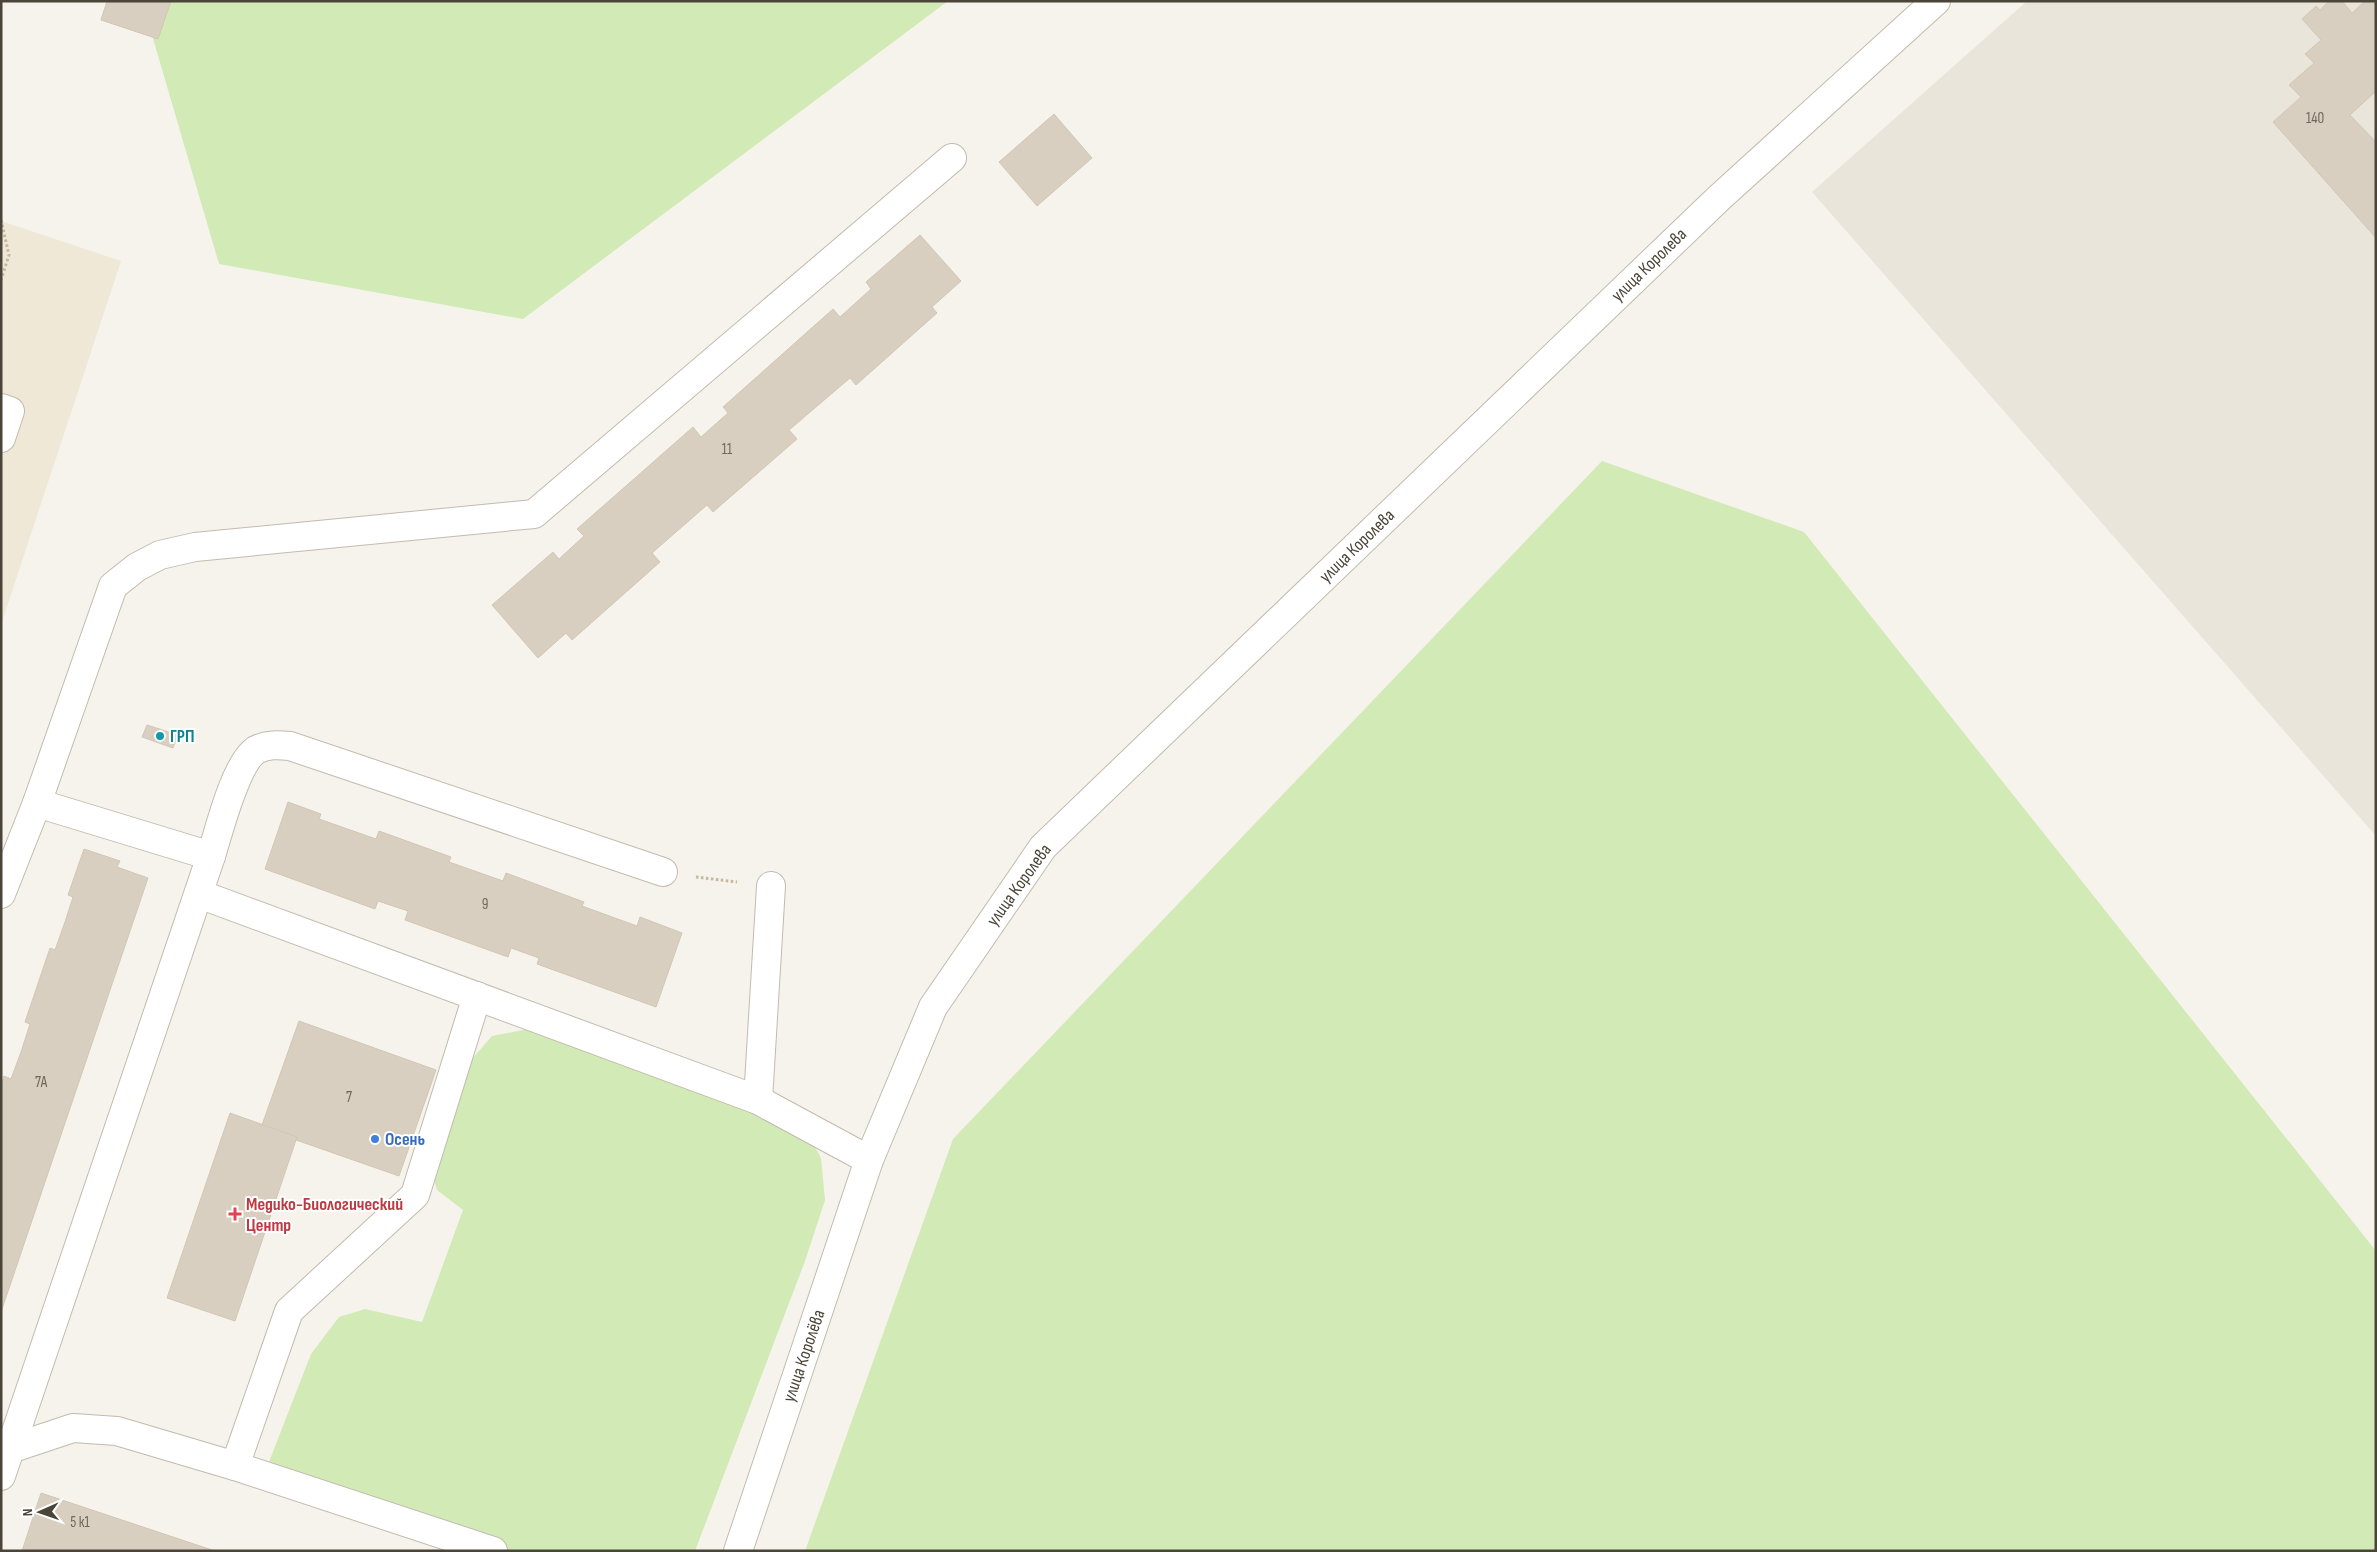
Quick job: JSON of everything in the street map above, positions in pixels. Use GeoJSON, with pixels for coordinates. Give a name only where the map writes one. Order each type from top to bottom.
{"type":"FeatureCollection","features":[{"type":"Feature","properties":{"kind":"street","name":"улица Королева"},"geometry":{"type":"LineString","coordinates":[[869,1160],[934,1007],[1044,847],[1719,198],[1936,1]]}},
{"type":"Feature","properties":{"kind":"street"},"geometry":{"type":"LineString","coordinates":[[1,894],[37,803],[113,586],[137,568],[160,555],[195,547],[534,514],[952,158]]}},
{"type":"Feature","properties":{"kind":"street"},"geometry":{"type":"LineString","coordinates":[[1,408],[10,411],[1,438]]}},
{"type":"Feature","properties":{"kind":"street"},"geometry":{"type":"LineString","coordinates":[[1,1476],[6,1449],[244,762],[257,750],[271,745],[290,746],[663,872]]}},
{"type":"Feature","properties":{"kind":"street"},"geometry":{"type":"LineString","coordinates":[[37,803],[211,856]]}},
{"type":"Feature","properties":{"kind":"street"},"geometry":{"type":"LineString","coordinates":[[758,1100],[771,886]]}},
{"type":"Feature","properties":{"kind":"street"},"geometry":{"type":"LineString","coordinates":[[199,894],[758,1100],[869,1160]]}},
{"type":"Feature","properties":{"kind":"street"},"geometry":{"type":"LineString","coordinates":[[235,1466],[288,1312],[415,1195],[478,996]]}},
{"type":"Feature","properties":{"kind":"street","name":"улица Королёва"},"geometry":{"type":"LineString","coordinates":[[738,1551],[869,1160]]}},
{"type":"Feature","properties":{"kind":"street"},"geometry":{"type":"LineString","coordinates":[[6,1449],[73,1428],[117,1431],[235,1466],[493,1551]]}},
{"type":"Feature","properties":{"kind":"path"},"geometry":{"type":"LineString","coordinates":[[1,220],[9,255],[1,280]]}},
{"type":"Feature","properties":{"kind":"path"},"geometry":{"type":"LineString","coordinates":[[663,872],[771,886]]}},
{"type":"Feature","properties":{"kind":"shaded area"},"geometry":{"type":"Polygon","coordinates":[[[2027,1],[2376,1],[2376,836],[1812,192],[2027,1]]]}},
{"type":"Feature","properties":{"kind":"shaded area"},"geometry":{"type":"Polygon","coordinates":[[[1,221],[121,261],[1,625],[1,221]]]}},
{"type":"Feature","properties":{"kind":"green space"},"geometry":{"type":"Polygon","coordinates":[[[142,1],[948,1],[523,319],[219,264],[142,1]]]}},
{"type":"Feature","properties":{"kind":"green space"},"geometry":{"type":"Polygon","coordinates":[[[1602,461],[1804,532],[2376,1251],[2376,1551],[805,1551],[953,1139],[1602,461]]]}},
{"type":"Feature","properties":{"kind":"green space"},"geometry":{"type":"Polygon","coordinates":[[[534,1028],[804,1127],[821,1158],[825,1200],[805,1261],[695,1551],[498,1551],[267,1467],[311,1354],[339,1317],[365,1309],[422,1322],[463,1210],[437,1190],[431,1169],[448,1111],[472,1059],[492,1036],[534,1028]]]}},
{"type":"Feature","properties":{"kind":"building"},"geometry":{"type":"Polygon","coordinates":[[[107,1],[171,1],[158,39],[101,20],[107,1]]]}},
{"type":"Feature","properties":{"kind":"building"},"geometry":{"type":"Polygon","coordinates":[[[2329,1],[2342,1],[2352,13],[2365,1],[2372,1],[2376,5],[2376,91],[2350,115],[2376,142],[2376,238],[2273,122],[2301,97],[2289,85],[2314,63],[2305,54],[2321,40],[2302,19],[2316,6],[2320,10],[2329,1]]]}},
{"type":"Feature","properties":{"kind":"building"},"geometry":{"type":"Polygon","coordinates":[[[1054,114],[1092,158],[1037,206],[999,162],[1054,114]]]}},
{"type":"Feature","properties":{"kind":"building"},"geometry":{"type":"Polygon","coordinates":[[[920,235],[961,281],[932,307],[937,313],[856,385],[850,378],[789,430],[797,439],[713,512],[707,505],[652,553],[660,562],[572,640],[566,633],[538,658],[492,605],[553,552],[559,559],[584,536],[577,529],[693,427],[701,437],[728,413],[723,407],[833,309],[840,317],[871,289],[866,282],[920,235]]]}},
{"type":"Feature","properties":{"kind":"building","name":"ГРП"},"geometry":{"type":"Polygon","coordinates":[[[147,725],[178,735],[173,748],[142,737],[147,725]]]}},
{"type":"Feature","properties":{"kind":"building"},"geometry":{"type":"Polygon","coordinates":[[[288,802],[321,814],[319,819],[376,839],[379,831],[451,857],[449,862],[503,881],[506,873],[584,902],[582,906],[637,926],[640,917],[682,933],[656,1007],[537,964],[539,958],[511,948],[508,957],[405,920],[408,911],[378,901],[375,909],[265,869],[288,802]]]}},
{"type":"Feature","properties":{"kind":"building"},"geometry":{"type":"Polygon","coordinates":[[[84,849],[120,861],[117,867],[148,878],[1,1312],[1,1086],[4,1076],[11,1079],[21,1052],[30,1024],[25,1022],[50,948],[55,950],[65,922],[73,897],[68,895],[84,849]]]}},
{"type":"Feature","properties":{"kind":"building"},"geometry":{"type":"Polygon","coordinates":[[[299,1021],[436,1070],[399,1176],[296,1140],[297,1137],[262,1125],[299,1021]]]}},
{"type":"Feature","properties":{"kind":"building"},"geometry":{"type":"Polygon","coordinates":[[[230,1113],[297,1137],[235,1321],[167,1298],[230,1113]]]}},
{"type":"Feature","properties":{"kind":"building"},"geometry":{"type":"Polygon","coordinates":[[[41,1493],[215,1551],[22,1551],[41,1493]]]}},
{"type":"Feature","properties":{"kind":"place","name":"ГРП"},"geometry":{"type":"Point","coordinates":[160,736]}},
{"type":"Feature","properties":{"kind":"place","name":"Осень"},"geometry":{"type":"Point","coordinates":[375,1139]}},
{"type":"Feature","properties":{"kind":"place","name":"Медико-Биологический Центр"},"geometry":{"type":"Point","coordinates":[235,1214]}}]}
